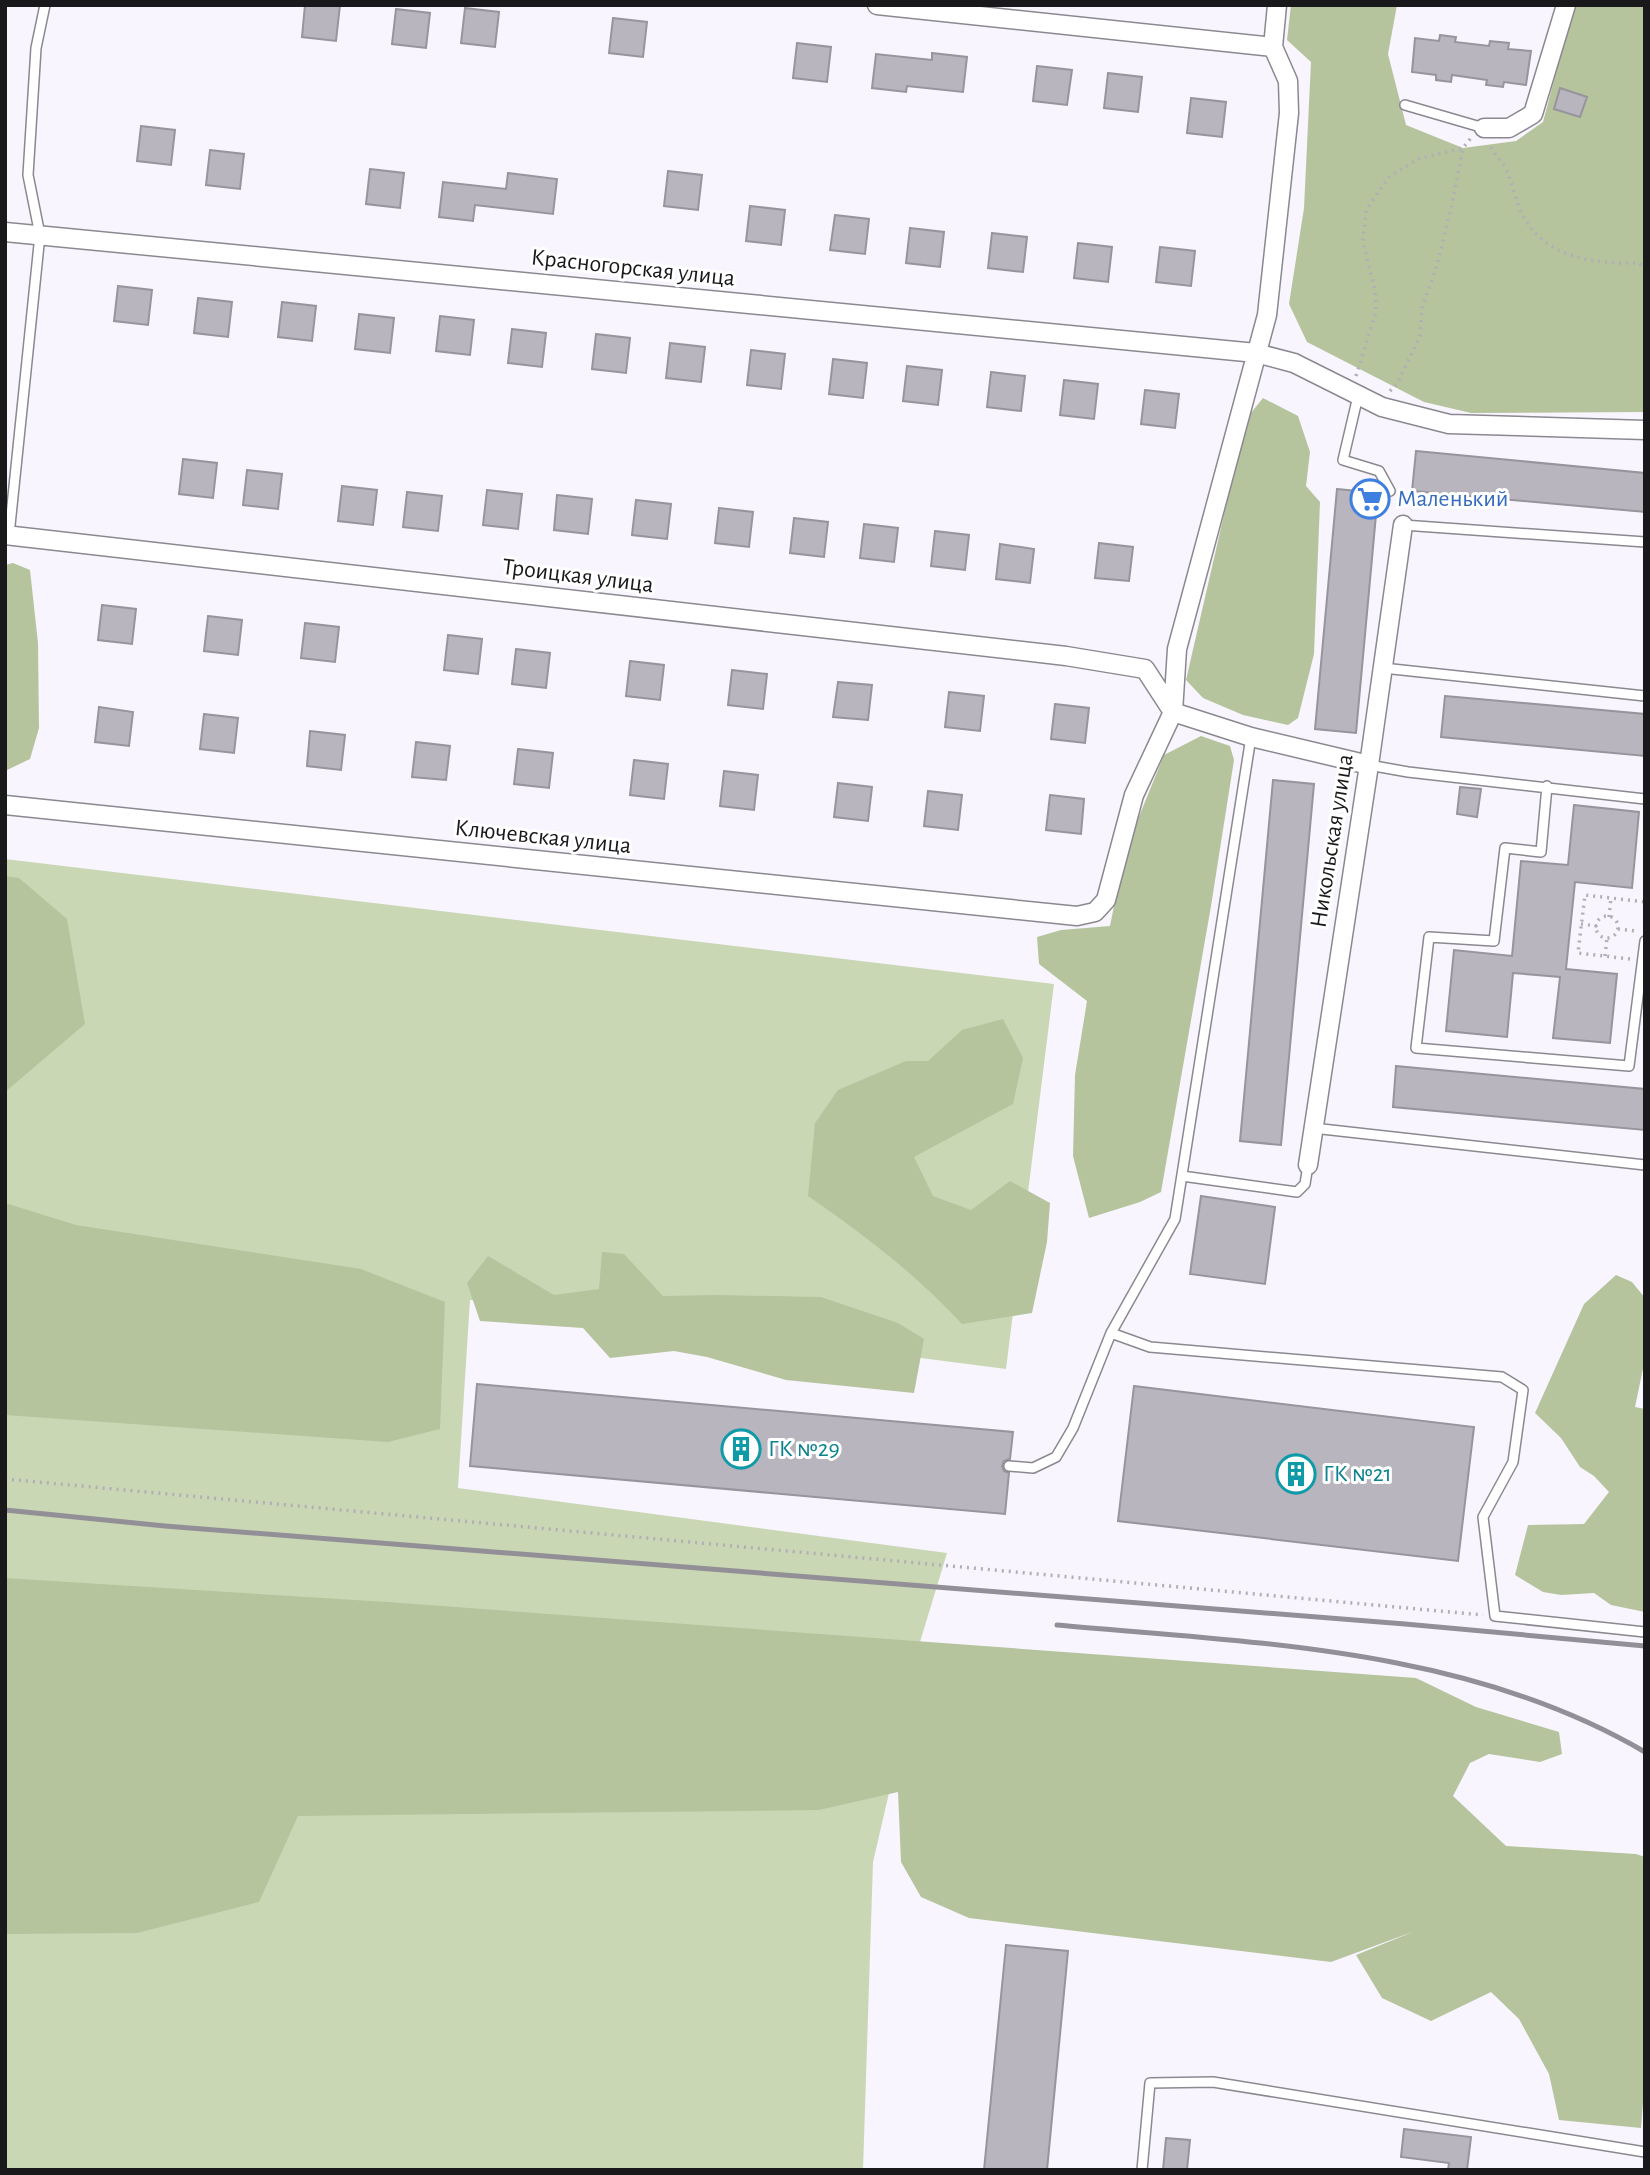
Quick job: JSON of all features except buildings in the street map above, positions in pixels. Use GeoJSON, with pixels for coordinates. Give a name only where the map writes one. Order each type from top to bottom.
{"type":"FeatureCollection","features":[{"type":"Feature","properties":{"kind":"street"},"geometry":{"type":"LineString","coordinates":[[877,5],[1272,47]]}},
{"type":"Feature","properties":{"kind":"street"},"geometry":{"type":"LineString","coordinates":[[1277,5],[1272,47],[1288,81],[1289,113],[1267,316],[1177,649],[1173,712],[1251,737],[1369,765]]}},
{"type":"Feature","properties":{"kind":"street"},"geometry":{"type":"LineString","coordinates":[[1484,128],[1509,128],[1533,114],[1566,5]]}},
{"type":"Feature","properties":{"kind":"street","name":"Красногорская улица"},"geometry":{"type":"LineString","coordinates":[[5,232],[1256,353],[1294,363],[1376,404],[1449,425],[1645,430]]}},
{"type":"Feature","properties":{"kind":"street","name":"Никольская улица"},"geometry":{"type":"LineString","coordinates":[[1308,1165],[1403,525]]}},
{"type":"Feature","properties":{"kind":"street","name":"Троицкая улица"},"geometry":{"type":"LineString","coordinates":[[7,535],[1066,656],[1145,669],[1173,712]]}},
{"type":"Feature","properties":{"kind":"street","name":"Ключевская улица"},"geometry":{"type":"LineString","coordinates":[[5,806],[1077,916],[1095,912],[1106,900],[1134,795],[1173,712]]}},
{"type":"Feature","properties":{"kind":"lane"},"geometry":{"type":"LineString","coordinates":[[7,535],[40,234],[28,175],[36,48],[45,5]]}},
{"type":"Feature","properties":{"kind":"lane"},"geometry":{"type":"LineString","coordinates":[[1405,105],[1484,128]]}},
{"type":"Feature","properties":{"kind":"lane"},"geometry":{"type":"LineString","coordinates":[[1354,394],[1343,460],[1379,471],[1390,491]]}},
{"type":"Feature","properties":{"kind":"lane"},"geometry":{"type":"LineString","coordinates":[[1403,525],[1645,542]]}},
{"type":"Feature","properties":{"kind":"lane"},"geometry":{"type":"LineString","coordinates":[[1383,668],[1645,696]]}},
{"type":"Feature","properties":{"kind":"lane"},"geometry":{"type":"LineString","coordinates":[[1009,1466],[1033,1468],[1056,1457],[1073,1427],[1111,1333],[1175,1219],[1251,737]]}},
{"type":"Feature","properties":{"kind":"lane"},"geometry":{"type":"LineString","coordinates":[[1369,765],[1408,772],[1645,799]]}},
{"type":"Feature","properties":{"kind":"lane"},"geometry":{"type":"LineString","coordinates":[[1547,786],[1541,852],[1505,848],[1494,941],[1429,937],[1416,1048],[1629,1066],[1645,941]]}},
{"type":"Feature","properties":{"kind":"lane"},"geometry":{"type":"LineString","coordinates":[[1312,1128],[1645,1165]]}},
{"type":"Feature","properties":{"kind":"lane"},"geometry":{"type":"LineString","coordinates":[[1182,1176],[1297,1192],[1305,1184],[1308,1165]]}},
{"type":"Feature","properties":{"kind":"lane"},"geometry":{"type":"LineString","coordinates":[[1111,1333],[1150,1347],[1502,1377],[1523,1390],[1513,1462],[1483,1517],[1495,1616],[1645,1632]]}},
{"type":"Feature","properties":{"kind":"lane"},"geometry":{"type":"LineString","coordinates":[[1142,2170],[1150,2083],[1213,2082],[1645,2152]]}},
{"type":"Feature","properties":{"kind":"path"},"geometry":{"type":"LineString","coordinates":[[1354,394],[1376,312],[1375,290],[1363,242],[1366,210],[1390,177],[1418,159],[1462,148],[1484,128],[1494,155],[1505,166],[1524,218],[1544,241],[1567,255],[1605,264],[1639,263],[1645,269]]}},
{"type":"Feature","properties":{"kind":"path"},"geometry":{"type":"LineString","coordinates":[[1376,404],[1397,384],[1420,336],[1422,308],[1437,265],[1462,148]]}},
{"type":"Feature","properties":{"kind":"path"},"geometry":{"type":"LineString","coordinates":[[1642,960],[1578,953],[1585,895],[1645,902]]}},
{"type":"Feature","properties":{"kind":"path"},"geometry":{"type":"LineString","coordinates":[[1609,917],[1611,898]]}},
{"type":"Feature","properties":{"kind":"path"},"geometry":{"type":"LineString","coordinates":[[1609,917],[1615,920],[1618,929],[1613,936],[1607,938],[1600,935],[1597,926],[1600,920],[1609,917]]}},
{"type":"Feature","properties":{"kind":"path"},"geometry":{"type":"LineString","coordinates":[[1581,924],[1597,926]]}},
{"type":"Feature","properties":{"kind":"path"},"geometry":{"type":"LineString","coordinates":[[1618,929],[1645,932]]}},
{"type":"Feature","properties":{"kind":"path"},"geometry":{"type":"LineString","coordinates":[[1605,956],[1607,938]]}},
{"type":"Feature","properties":{"kind":"path"},"geometry":{"type":"LineString","coordinates":[[5,1479],[1495,1616]]}},
{"type":"Feature","properties":{"kind":"green space"},"geometry":{"type":"Polygon","coordinates":[[[1291,5],[1397,5],[1388,54],[1406,125],[1463,148],[1516,141],[1543,122],[1574,5],[1645,5],[1645,412],[1471,413],[1424,402],[1307,342],[1289,304],[1304,208],[1311,62],[1287,40],[1291,5]]]}},
{"type":"Feature","properties":{"kind":"green space"},"geometry":{"type":"Polygon","coordinates":[[[1263,398],[1298,416],[1310,452],[1306,486],[1320,502],[1314,654],[1298,718],[1288,725],[1243,715],[1203,698],[1186,680],[1246,419],[1263,398]]]}},
{"type":"Feature","properties":{"kind":"green space"},"geometry":{"type":"Polygon","coordinates":[[[13,563],[30,570],[38,643],[39,728],[30,759],[5,771],[5,565],[13,563]]]}},
{"type":"Feature","properties":{"kind":"green space"},"geometry":{"type":"Polygon","coordinates":[[[1201,736],[1230,746],[1234,760],[1161,1192],[1140,1202],[1089,1218],[1073,1156],[1075,1075],[1087,1001],[1039,964],[1037,937],[1061,930],[1110,926],[1125,851],[1164,755],[1201,736]]]}},
{"type":"Feature","properties":{"kind":"green space"},"geometry":{"type":"Polygon","coordinates":[[[5,859],[1054,984],[1006,1369],[470,1300],[458,1488],[947,1553],[893,1731],[889,1793],[873,1862],[863,2170],[5,2170],[5,859]]]}},
{"type":"Feature","properties":{"kind":"green space"},"geometry":{"type":"Polygon","coordinates":[[[5,876],[19,878],[67,919],[85,1024],[5,1092],[5,876]]]}},
{"type":"Feature","properties":{"kind":"green space"},"geometry":{"type":"Polygon","coordinates":[[[1003,1019],[1023,1058],[1013,1104],[914,1157],[933,1196],[971,1210],[1010,1181],[1050,1203],[1047,1242],[1032,1313],[962,1324],[889,1256],[808,1196],[815,1123],[838,1090],[906,1061],[928,1061],[962,1030],[1003,1019]]]}},
{"type":"Feature","properties":{"kind":"green space"},"geometry":{"type":"Polygon","coordinates":[[[5,1203],[76,1225],[361,1269],[445,1302],[440,1429],[388,1442],[5,1415],[5,1203]]]}},
{"type":"Feature","properties":{"kind":"green space"},"geometry":{"type":"Polygon","coordinates":[[[602,1252],[624,1254],[663,1296],[821,1297],[898,1323],[924,1339],[914,1393],[786,1380],[707,1357],[674,1351],[610,1358],[583,1328],[480,1321],[467,1283],[488,1256],[554,1295],[599,1289],[602,1252]]]}},
{"type":"Feature","properties":{"kind":"green space"},"geometry":{"type":"Polygon","coordinates":[[[1616,1275],[1632,1282],[1645,1298],[1645,1359],[1635,1407],[1645,1409],[1645,1612],[1611,1605],[1594,1593],[1561,1595],[1543,1592],[1515,1575],[1528,1525],[1584,1524],[1609,1492],[1594,1476],[1580,1467],[1561,1438],[1535,1413],[1584,1304],[1616,1275]]]}},
{"type":"Feature","properties":{"kind":"green space"},"geometry":{"type":"Polygon","coordinates":[[[5,1578],[387,1602],[1416,1678],[1476,1707],[1559,1732],[1562,1754],[1540,1762],[1489,1754],[1470,1763],[1453,1796],[1506,1846],[1636,1854],[1645,1857],[1645,2077],[1641,2128],[1559,2120],[1549,2074],[1519,2019],[1491,1992],[1431,2021],[1382,1998],[1356,1955],[1415,1931],[1331,1962],[969,1918],[921,1897],[901,1862],[898,1792],[819,1810],[298,1816],[259,1902],[137,1933],[5,1934],[5,1578]]]}},
{"type":"Feature","properties":{"kind":"railway"},"geometry":{"type":"LineString","coordinates":[[5,1510],[165,1526],[1405,1624],[1645,1646]]}},
{"type":"Feature","properties":{"kind":"railway"},"geometry":{"type":"LineString","coordinates":[[1057,1625],[1284,1646],[1359,1656],[1434,1671],[1506,1691],[1577,1717],[1645,1752]]}},
{"type":"Feature","properties":{"kind":"place","name":"Маленький"},"geometry":{"type":"Point","coordinates":[1370,499]}},
{"type":"Feature","properties":{"kind":"place","name":"ГК №29"},"geometry":{"type":"Point","coordinates":[741,1449]}},
{"type":"Feature","properties":{"kind":"place","name":"ГК №21"},"geometry":{"type":"Point","coordinates":[1296,1474]}}]}
